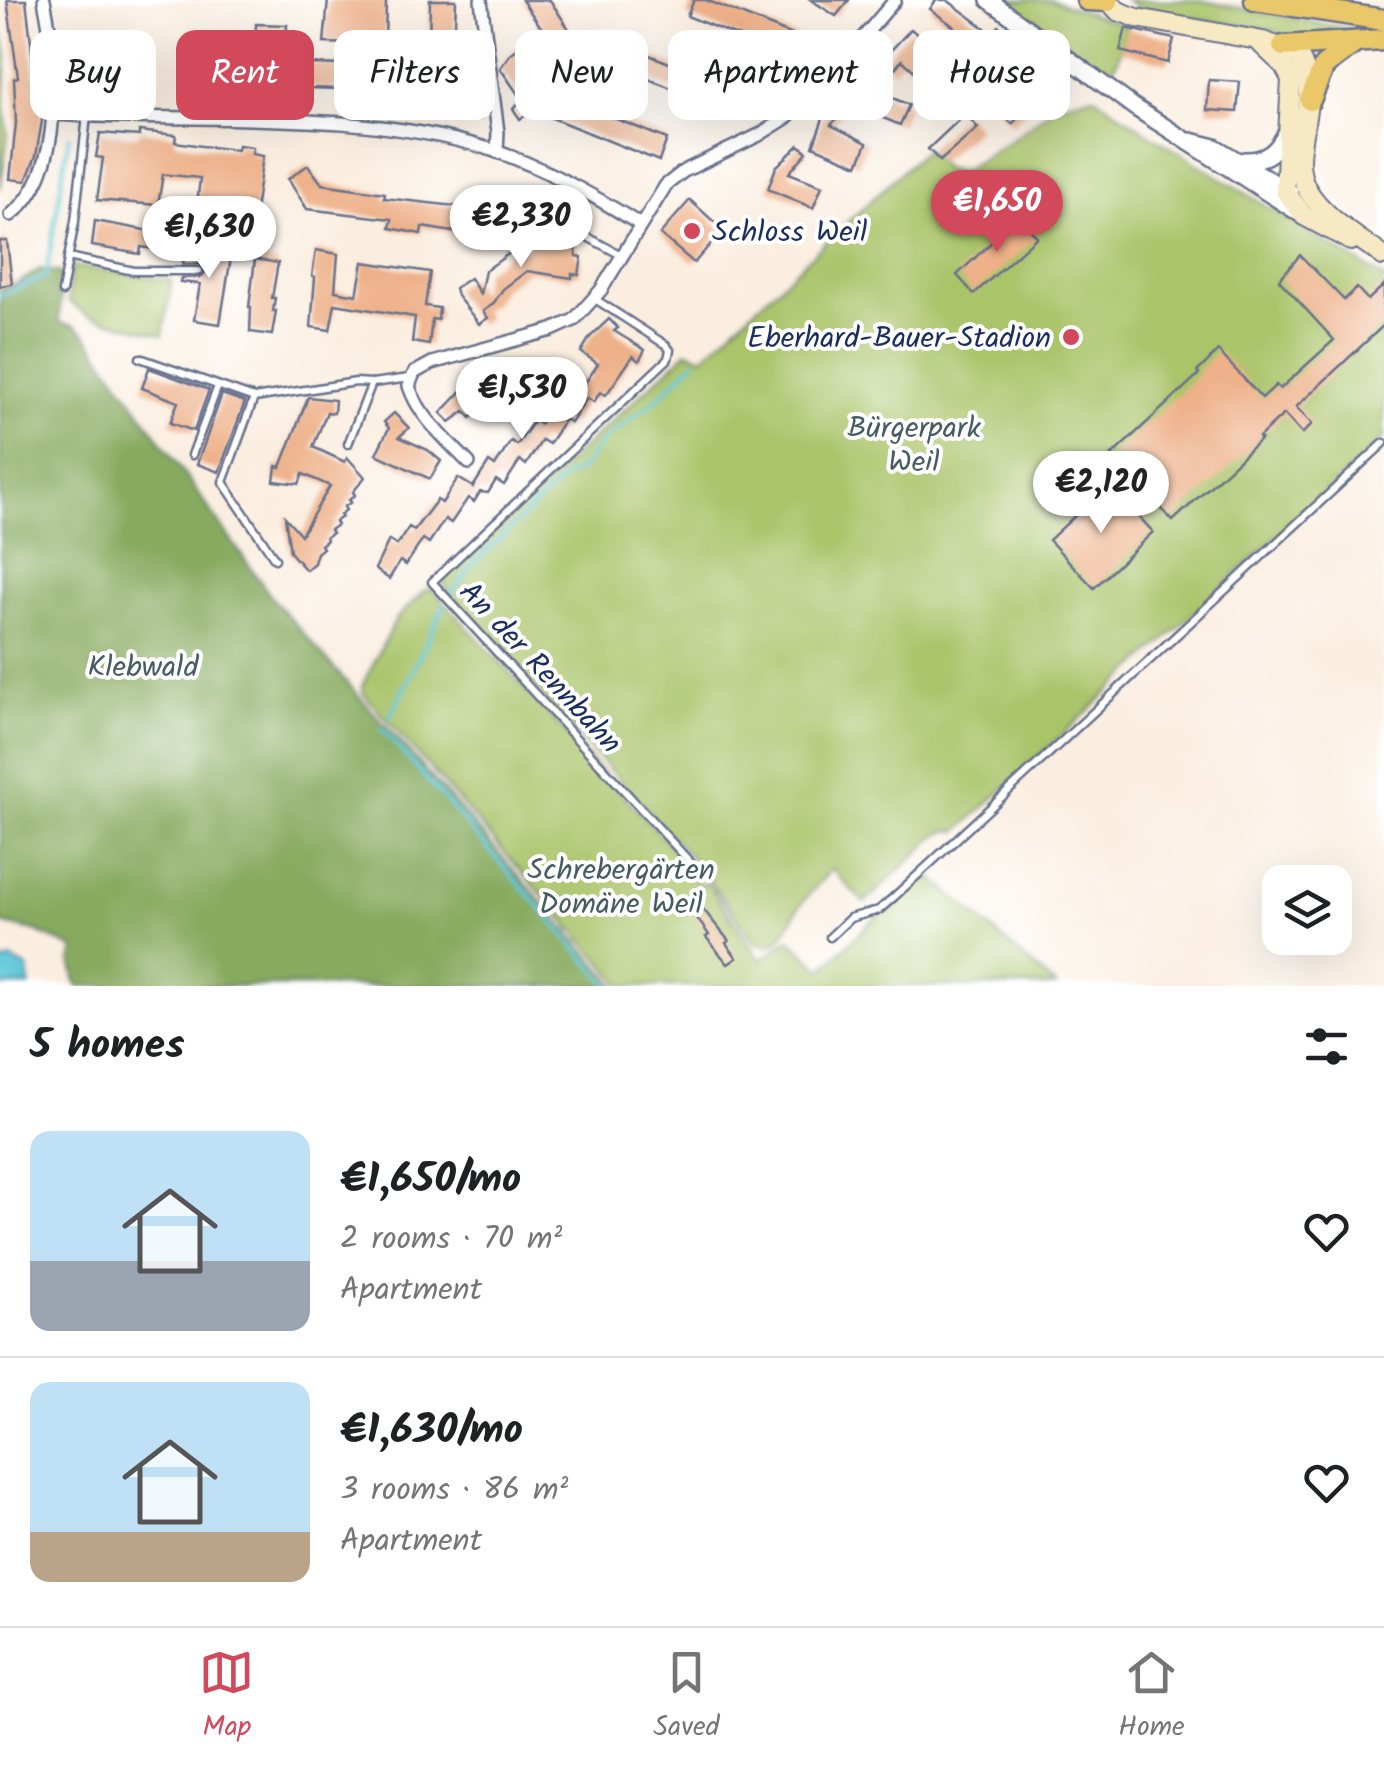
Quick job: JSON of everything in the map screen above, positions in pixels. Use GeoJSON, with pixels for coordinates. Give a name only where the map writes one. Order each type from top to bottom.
{"type":"FeatureCollection","features":[{"type":"Feature","properties":{"kind":"highway"},"geometry":{"type":"LineString","coordinates":[[1087,0],[1108,0]]}},
{"type":"Feature","properties":{"kind":"highway"},"geometry":{"type":"LineString","coordinates":[[1256,0],[1384,20]]}},
{"type":"Feature","properties":{"kind":"highway"},"geometry":{"type":"LineString","coordinates":[[1310,100],[1320,70],[1360,40]]}},
{"type":"Feature","properties":{"kind":"highway"},"geometry":{"type":"LineString","coordinates":[[1283,46],[1304,48],[1384,40]]}},
{"type":"Feature","properties":{"kind":"main road"},"geometry":{"type":"LineString","coordinates":[[1108,0],[1118,11],[1137,18],[1294,50],[1302,61],[1310,100],[1300,166],[1310,192],[1339,222],[1383,257]]}},
{"type":"Feature","properties":{"kind":"main road"},"geometry":{"type":"LineString","coordinates":[[1257,40],[1291,79],[1284,188],[1304,216],[1383,257]]}},
{"type":"Feature","properties":{"kind":"street"},"geometry":{"type":"LineString","coordinates":[[44,0],[49,30]]}},
{"type":"Feature","properties":{"kind":"street"},"geometry":{"type":"LineString","coordinates":[[481,0],[498,132],[497,152]]}},
{"type":"Feature","properties":{"kind":"street"},"geometry":{"type":"LineString","coordinates":[[469,463],[412,397],[411,377],[419,368],[566,324],[595,299],[661,191],[678,175],[768,130],[800,106],[895,0]]}},
{"type":"Feature","properties":{"kind":"street"},"geometry":{"type":"LineString","coordinates":[[990,0],[1134,106],[1304,216]]}},
{"type":"Feature","properties":{"kind":"street"},"geometry":{"type":"LineString","coordinates":[[156,119],[368,127],[438,136],[497,152],[557,178],[639,224]]}},
{"type":"Feature","properties":{"kind":"street"},"geometry":{"type":"LineString","coordinates":[[11,216],[37,185],[53,120]]}},
{"type":"Feature","properties":{"kind":"street"},"geometry":{"type":"LineString","coordinates":[[1240,160],[1268,156],[1288,128]]}},
{"type":"Feature","properties":{"kind":"street"},"geometry":{"type":"LineString","coordinates":[[1187,140],[1215,146],[1339,222]]}},
{"type":"Feature","properties":{"kind":"street"},"geometry":{"type":"LineString","coordinates":[[1254,185],[1284,188],[1292,184],[1300,166]]}},
{"type":"Feature","properties":{"kind":"lane"},"geometry":{"type":"LineString","coordinates":[[62,292],[86,120]]}},
{"type":"Feature","properties":{"kind":"lane"},"geometry":{"type":"LineString","coordinates":[[538,210],[621,255]]}},
{"type":"Feature","properties":{"kind":"lane"},"geometry":{"type":"LineString","coordinates":[[68,258],[134,271],[199,271]]}},
{"type":"Feature","properties":{"kind":"lane","name":"An der Rennbahn"},"geometry":{"type":"LineString","coordinates":[[595,299],[666,345],[670,350],[668,359],[432,582],[702,875]]}},
{"type":"Feature","properties":{"kind":"lane"},"geometry":{"type":"LineString","coordinates":[[140,358],[254,398],[411,377]]}},
{"type":"Feature","properties":{"kind":"lane"},"geometry":{"type":"LineString","coordinates":[[348,444],[372,383]]}},
{"type":"Feature","properties":{"kind":"lane"},"geometry":{"type":"LineString","coordinates":[[192,455],[218,386]]}},
{"type":"Feature","properties":{"kind":"lane"},"geometry":{"type":"LineString","coordinates":[[254,398],[223,482],[275,559]]}},
{"type":"Feature","properties":{"kind":"lane"},"geometry":{"type":"LineString","coordinates":[[830,938],[850,918],[879,910],[895,896],[1384,444]]}},
{"type":"Feature","properties":{"kind":"green space"},"geometry":{"type":"Polygon","coordinates":[[[1003,0],[1051,0],[1127,26],[1118,60],[1108,74],[1070,47],[1070,30],[1046,30],[1003,0]]]}},
{"type":"Feature","properties":{"kind":"green space"},"geometry":{"type":"Polygon","coordinates":[[[1126,0],[1199,0],[1343,28],[1384,30],[1384,34],[1296,42],[1272,30],[1164,14],[1126,0]]]}},
{"type":"Feature","properties":{"kind":"green space"},"geometry":{"type":"Polygon","coordinates":[[[0,19],[7,55],[4,104],[8,135],[0,189],[0,19]]]}},
{"type":"Feature","properties":{"kind":"green space","name":"Bürgerpark Weil"},"geometry":{"type":"Polygon","coordinates":[[[1093,95],[1152,136],[1384,278],[1384,438],[958,831],[936,836],[864,903],[832,869],[803,902],[777,942],[763,945],[754,941],[700,868],[448,593],[442,578],[688,351],[703,357],[925,150],[944,168],[960,173],[1037,120],[1070,120],[1070,101],[1093,95]]]}},
{"type":"Feature","properties":{"kind":"green space"},"geometry":{"type":"Polygon","coordinates":[[[71,266],[172,280],[163,335],[87,315],[68,301],[71,266]]]}},
{"type":"Feature","properties":{"kind":"green space","name":"Klebwald"},"geometry":{"type":"Polygon","coordinates":[[[40,269],[62,273],[59,322],[86,335],[272,598],[616,986],[77,986],[71,961],[74,949],[38,932],[1,923],[0,289],[17,284],[40,269]]]}},
{"type":"Feature","properties":{"kind":"green space","name":"Schrebergärten Domäne Weil"},"geometry":{"type":"Polygon","coordinates":[[[432,589],[693,870],[697,883],[708,884],[761,960],[789,939],[822,970],[892,902],[930,876],[1056,986],[623,986],[363,693],[362,686],[396,619],[425,590],[432,589]]]}},
{"type":"Feature","properties":{"kind":"water"},"geometry":{"type":"Polygon","coordinates":[[[11,959],[28,968],[30,986],[0,986],[0,963],[11,959]]]}},
{"type":"Feature","properties":{"kind":"building"},"geometry":{"type":"Polygon","coordinates":[[[7,0],[26,0],[30,120],[42,120],[36,156],[26,181],[10,179],[16,123],[14,78],[18,77],[7,0]]]}},
{"type":"Feature","properties":{"kind":"building"},"geometry":{"type":"Polygon","coordinates":[[[328,0],[386,0],[385,30],[334,30],[334,43],[324,43],[328,0]]]}},
{"type":"Feature","properties":{"kind":"building"},"geometry":{"type":"Polygon","coordinates":[[[430,0],[456,0],[455,30],[429,30],[430,0]]]}},
{"type":"Feature","properties":{"kind":"building"},"geometry":{"type":"Polygon","coordinates":[[[522,0],[550,0],[570,30],[543,30],[522,0]]]}},
{"type":"Feature","properties":{"kind":"building"},"geometry":{"type":"Polygon","coordinates":[[[694,0],[706,0],[780,30],[722,30],[687,16],[694,0]]]}},
{"type":"Feature","properties":{"kind":"building"},"geometry":{"type":"Polygon","coordinates":[[[811,0],[849,0],[836,16],[811,0]]]}},
{"type":"Feature","properties":{"kind":"building"},"geometry":{"type":"Polygon","coordinates":[[[936,0],[947,0],[988,30],[959,30],[930,9],[936,0]]]}},
{"type":"Feature","properties":{"kind":"building"},"geometry":{"type":"Polygon","coordinates":[[[256,24],[287,25],[287,30],[256,30],[256,24]]]}},
{"type":"Feature","properties":{"kind":"building"},"geometry":{"type":"Polygon","coordinates":[[[1126,28],[1174,39],[1168,63],[1120,51],[1126,28]]]}},
{"type":"Feature","properties":{"kind":"building"},"geometry":{"type":"Polygon","coordinates":[[[913,31],[913,70],[902,60],[893,71],[893,48],[913,31]]]}},
{"type":"Feature","properties":{"kind":"building"},"geometry":{"type":"Polygon","coordinates":[[[515,51],[515,90],[500,68],[515,51]]]}},
{"type":"Feature","properties":{"kind":"building"},"geometry":{"type":"Polygon","coordinates":[[[648,55],[668,62],[668,87],[648,79],[648,55]]]}},
{"type":"Feature","properties":{"kind":"building"},"geometry":{"type":"Polygon","coordinates":[[[314,64],[334,65],[334,89],[314,88],[314,64]]]}},
{"type":"Feature","properties":{"kind":"building"},"geometry":{"type":"Polygon","coordinates":[[[1209,80],[1240,82],[1237,112],[1207,110],[1209,80]]]}},
{"type":"Feature","properties":{"kind":"building"},"geometry":{"type":"Polygon","coordinates":[[[893,98],[909,105],[900,125],[888,120],[893,120],[893,98]]]}},
{"type":"Feature","properties":{"kind":"building"},"geometry":{"type":"Polygon","coordinates":[[[557,120],[619,120],[667,139],[659,161],[557,120]]]}},
{"type":"Feature","properties":{"kind":"building"},"geometry":{"type":"Polygon","coordinates":[[[823,120],[835,120],[831,125],[867,143],[858,165],[813,146],[823,120]]]}},
{"type":"Feature","properties":{"kind":"building"},"geometry":{"type":"Polygon","coordinates":[[[959,120],[971,120],[978,128],[940,161],[928,149],[959,120]]]}},
{"type":"Feature","properties":{"kind":"building"},"geometry":{"type":"Polygon","coordinates":[[[139,131],[176,135],[175,142],[202,146],[237,150],[238,145],[253,147],[252,154],[263,156],[253,225],[242,223],[243,213],[197,205],[200,178],[163,174],[158,205],[97,200],[103,158],[96,157],[100,133],[139,136],[139,131]]]}},
{"type":"Feature","properties":{"kind":"building"},"geometry":{"type":"Polygon","coordinates":[[[799,145],[807,152],[789,173],[822,186],[813,208],[768,189],[776,167],[799,145]]]}},
{"type":"Feature","properties":{"kind":"building"},"geometry":{"type":"Polygon","coordinates":[[[308,165],[322,184],[385,193],[384,198],[464,207],[479,196],[494,216],[471,235],[422,227],[421,234],[390,228],[392,219],[307,209],[288,179],[308,165]]]}},
{"type":"Feature","properties":{"kind":"building","name":"Schloss Weil"},"geometry":{"type":"Polygon","coordinates":[[[690,200],[723,230],[694,263],[660,234],[690,200]]]}},
{"type":"Feature","properties":{"kind":"building"},"geometry":{"type":"Polygon","coordinates":[[[1018,217],[1037,237],[974,294],[957,275],[1018,217]]]}},
{"type":"Feature","properties":{"kind":"building"},"geometry":{"type":"Polygon","coordinates":[[[95,221],[156,232],[157,224],[182,228],[178,253],[141,247],[140,254],[92,246],[95,221]]]}},
{"type":"Feature","properties":{"kind":"building"},"geometry":{"type":"Polygon","coordinates":[[[531,232],[568,234],[567,242],[576,244],[576,256],[582,257],[579,275],[572,274],[572,278],[527,271],[483,311],[488,318],[479,324],[455,288],[470,278],[480,294],[485,271],[518,247],[528,249],[531,232]]]}},
{"type":"Feature","properties":{"kind":"building"},"geometry":{"type":"Polygon","coordinates":[[[0,241],[7,241],[12,284],[0,286],[0,241]]]}},
{"type":"Feature","properties":{"kind":"building"},"geometry":{"type":"Polygon","coordinates":[[[186,245],[232,251],[220,324],[194,320],[200,284],[180,282],[181,278],[202,277],[206,270],[200,264],[183,264],[186,245]]]}},
{"type":"Feature","properties":{"kind":"building"},"geometry":{"type":"Polygon","coordinates":[[[316,250],[338,254],[335,291],[357,295],[363,262],[430,272],[425,306],[439,308],[438,320],[432,319],[429,345],[412,342],[415,317],[335,304],[330,330],[311,327],[316,250]]]}},
{"type":"Feature","properties":{"kind":"building"},"geometry":{"type":"Polygon","coordinates":[[[1300,255],[1344,300],[1357,288],[1368,300],[1384,285],[1384,325],[1296,407],[1312,424],[1302,434],[1284,414],[1173,521],[1112,455],[1199,374],[1218,351],[1262,398],[1276,385],[1280,389],[1334,340],[1279,280],[1300,255]]]}},
{"type":"Feature","properties":{"kind":"building"},"geometry":{"type":"Polygon","coordinates":[[[255,259],[278,263],[272,298],[276,311],[272,335],[250,332],[255,259]]]}},
{"type":"Feature","properties":{"kind":"building"},"geometry":{"type":"Polygon","coordinates":[[[609,319],[618,328],[614,331],[645,350],[639,361],[633,356],[606,395],[600,392],[594,402],[587,398],[571,423],[565,419],[549,444],[542,440],[526,465],[520,460],[504,485],[496,480],[488,493],[480,492],[474,502],[468,498],[451,523],[445,519],[429,543],[423,539],[406,565],[400,561],[389,579],[375,569],[389,540],[397,545],[409,527],[414,530],[437,500],[442,503],[458,478],[473,487],[489,462],[495,466],[511,441],[517,445],[534,421],[540,424],[556,400],[562,404],[579,379],[585,383],[598,364],[581,352],[609,319]]]}},
{"type":"Feature","properties":{"kind":"building"},"geometry":{"type":"Polygon","coordinates":[[[516,362],[534,381],[525,390],[520,384],[498,403],[493,398],[471,418],[465,411],[450,422],[441,413],[462,391],[467,397],[490,377],[495,383],[516,362]]]}},
{"type":"Feature","properties":{"kind":"building"},"geometry":{"type":"Polygon","coordinates":[[[149,368],[209,390],[194,431],[170,423],[178,402],[142,388],[149,368]]]}},
{"type":"Feature","properties":{"kind":"building"},"geometry":{"type":"Polygon","coordinates":[[[222,394],[245,402],[219,472],[197,464],[222,394]]]}},
{"type":"Feature","properties":{"kind":"building"},"geometry":{"type":"Polygon","coordinates":[[[308,397],[335,400],[334,413],[327,412],[313,447],[345,462],[347,457],[365,477],[321,545],[314,563],[306,570],[290,552],[285,517],[301,535],[330,486],[303,474],[299,484],[274,481],[276,466],[281,467],[308,397]]]}},
{"type":"Feature","properties":{"kind":"building"},"geometry":{"type":"Polygon","coordinates":[[[394,413],[409,428],[399,437],[428,450],[441,461],[430,479],[376,454],[389,428],[384,422],[394,413]]]}},
{"type":"Feature","properties":{"kind":"building"},"geometry":{"type":"Polygon","coordinates":[[[1109,484],[1153,532],[1094,588],[1049,540],[1109,484]]]}},
{"type":"Feature","properties":{"kind":"building"},"geometry":{"type":"Polygon","coordinates":[[[694,898],[729,941],[726,943],[737,958],[728,964],[687,904],[694,898]]]}},
{"type":"Feature","properties":{"kind":"waterway"},"geometry":{"type":"LineString","coordinates":[[0,296],[46,276],[69,136]]}},
{"type":"Feature","properties":{"kind":"waterway"},"geometry":{"type":"LineString","coordinates":[[451,594],[474,563],[565,477],[583,468],[600,443],[658,398],[695,361]]}},
{"type":"Feature","properties":{"kind":"waterway"},"geometry":{"type":"LineString","coordinates":[[390,717],[445,604]]}},
{"type":"Feature","properties":{"kind":"waterway"},"geometry":{"type":"LineString","coordinates":[[382,729],[610,986]]}},
{"type":"Feature","properties":{"kind":"place","name":"Schloss Weil"},"geometry":{"type":"Point","coordinates":[692,231]}},
{"type":"Feature","properties":{"kind":"place","name":"Eberhard-Bauer-Stadion"},"geometry":{"type":"Point","coordinates":[1071,337]}}]}
